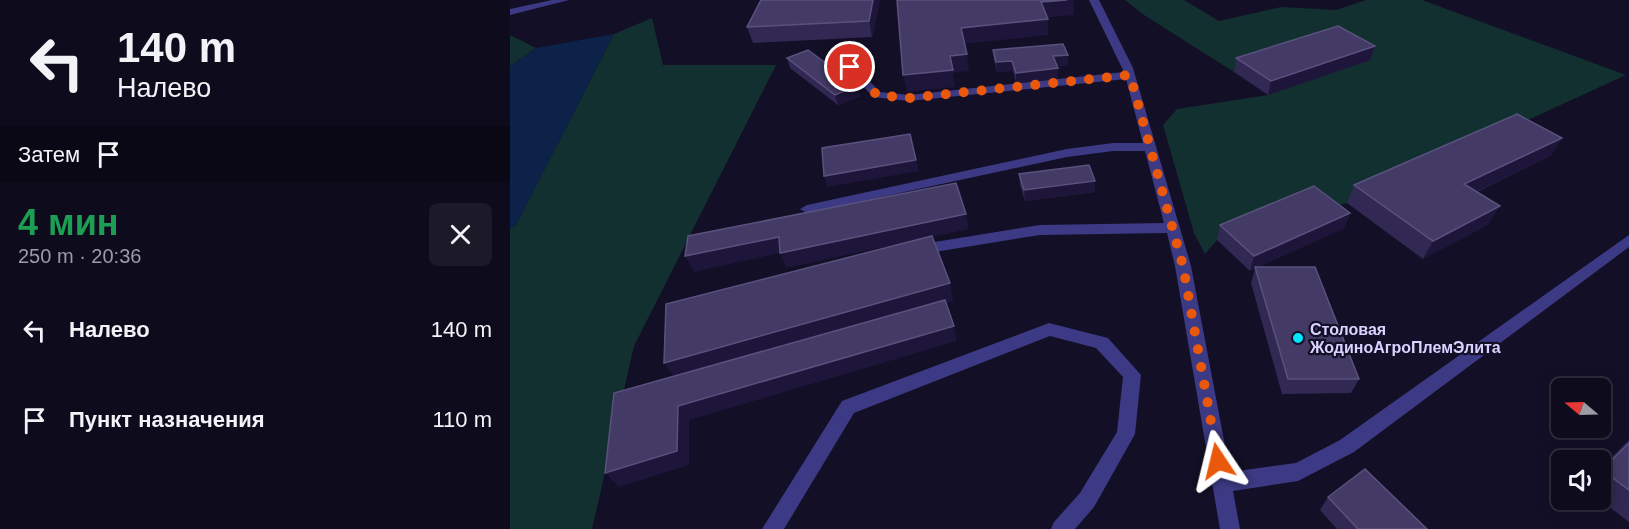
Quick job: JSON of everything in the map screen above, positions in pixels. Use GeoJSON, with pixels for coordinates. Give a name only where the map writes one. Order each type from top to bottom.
{"type":"FeatureCollection","features":[{"type":"Feature","properties":{"kind":"street"},"geometry":{"type":"LineString","coordinates":[[510,12],[564,0]]}},
{"type":"Feature","properties":{"kind":"street"},"geometry":{"type":"LineString","coordinates":[[1094,0],[1130,75],[1183,266],[1230,529]]}},
{"type":"Feature","properties":{"kind":"street"},"geometry":{"type":"LineString","coordinates":[[852,49],[850,67],[877,95],[909,98],[1130,75]]}},
{"type":"Feature","properties":{"kind":"street"},"geometry":{"type":"LineString","coordinates":[[807,209],[1067,153],[1113,147],[1150,147]]}},
{"type":"Feature","properties":{"kind":"street"},"geometry":{"type":"LineString","coordinates":[[904,252],[938,244],[1040,230],[1172,228]]}},
{"type":"Feature","properties":{"kind":"street"},"geometry":{"type":"LineString","coordinates":[[1221,483],[1298,472],[1347,446],[1629,240]]}},
{"type":"Feature","properties":{"kind":"street"},"geometry":{"type":"LineString","coordinates":[[772,529],[848,407],[1050,328],[1102,343],[1132,375],[1126,434],[1087,500],[1061,529]]}},
{"type":"Feature","properties":{"kind":"green space"},"geometry":{"type":"Polygon","coordinates":[[[1125,0],[1184,0],[1219,21],[1281,7],[1336,10],[1366,0],[1422,0],[1626,75],[1347,203],[1217,240],[1205,254],[1194,233],[1163,125],[1177,109],[1268,95],[1370,60],[1334,40],[1234,72],[1144,15],[1125,0]]]}},
{"type":"Feature","properties":{"kind":"green space"},"geometry":{"type":"Polygon","coordinates":[[[652,18],[663,65],[776,65],[634,346],[592,529],[510,529],[510,229],[516,225],[614,34],[652,18]]]}},
{"type":"Feature","properties":{"kind":"green space"},"geometry":{"type":"Polygon","coordinates":[[[510,35],[536,48],[510,66],[510,35]]]}},
{"type":"Feature","properties":{"kind":"water"},"geometry":{"type":"Polygon","coordinates":[[[614,34],[516,225],[510,229],[510,66],[536,48],[614,34]]]}},
{"type":"Feature","properties":{"kind":"building"},"geometry":{"type":"Polygon","coordinates":[[[761,0],[873,0],[869,21],[747,27],[761,0]]]}},
{"type":"Feature","properties":{"kind":"building"},"geometry":{"type":"Polygon","coordinates":[[[897,0],[1067,0],[1041,2],[1048,19],[961,28],[967,54],[950,56],[953,70],[903,75],[897,0]]]}},
{"type":"Feature","properties":{"kind":"building"},"geometry":{"type":"Polygon","coordinates":[[[1338,26],[1375,46],[1271,81],[1236,58],[1338,26]]]}},
{"type":"Feature","properties":{"kind":"building"},"geometry":{"type":"Polygon","coordinates":[[[1063,44],[1068,55],[1053,56],[1058,68],[1016,73],[1012,61],[996,62],[993,50],[1063,44]]]}},
{"type":"Feature","properties":{"kind":"building"},"geometry":{"type":"Polygon","coordinates":[[[808,50],[857,86],[835,95],[787,58],[808,50]]]}},
{"type":"Feature","properties":{"kind":"building"},"geometry":{"type":"Polygon","coordinates":[[[1517,114],[1562,138],[1464,184],[1500,206],[1433,241],[1354,185],[1517,114]]]}},
{"type":"Feature","properties":{"kind":"building"},"geometry":{"type":"Polygon","coordinates":[[[910,134],[916,160],[824,176],[822,148],[910,134]]]}},
{"type":"Feature","properties":{"kind":"building"},"geometry":{"type":"Polygon","coordinates":[[[1089,165],[1095,181],[1024,190],[1019,174],[1089,165]]]}},
{"type":"Feature","properties":{"kind":"building"},"geometry":{"type":"Polygon","coordinates":[[[956,183],[966,214],[780,253],[779,237],[685,256],[688,236],[956,183]]]}},
{"type":"Feature","properties":{"kind":"building"},"geometry":{"type":"Polygon","coordinates":[[[1314,186],[1350,213],[1254,256],[1220,225],[1314,186]]]}},
{"type":"Feature","properties":{"kind":"building"},"geometry":{"type":"Polygon","coordinates":[[[932,236],[950,283],[664,363],[666,304],[932,236]]]}},
{"type":"Feature","properties":{"kind":"building","name":"Столовая ЖодиноАгроПлемЭлита"},"geometry":{"type":"Polygon","coordinates":[[[1255,267],[1315,267],[1359,379],[1288,379],[1255,267]]]}},
{"type":"Feature","properties":{"kind":"building"},"geometry":{"type":"Polygon","coordinates":[[[945,300],[954,326],[678,406],[677,451],[605,473],[614,393],[945,300]]]}},
{"type":"Feature","properties":{"kind":"building"},"geometry":{"type":"Polygon","coordinates":[[[1629,443],[1629,490],[1611,477],[1611,461],[1629,443]]]}},
{"type":"Feature","properties":{"kind":"building"},"geometry":{"type":"Polygon","coordinates":[[[1365,469],[1427,529],[1358,529],[1328,497],[1365,469]]]}},
{"type":"Feature","properties":{"kind":"place","name":"Столовая ЖодиноАгроПлемЭлита"},"geometry":{"type":"Point","coordinates":[1298,338]}},
{"type":"Feature","properties":{"kind":"route"},"geometry":{"type":"LineString","coordinates":[[850,67],[877,95],[909,98],[1130,75],[1183,266],[1218,461]]}}]}
